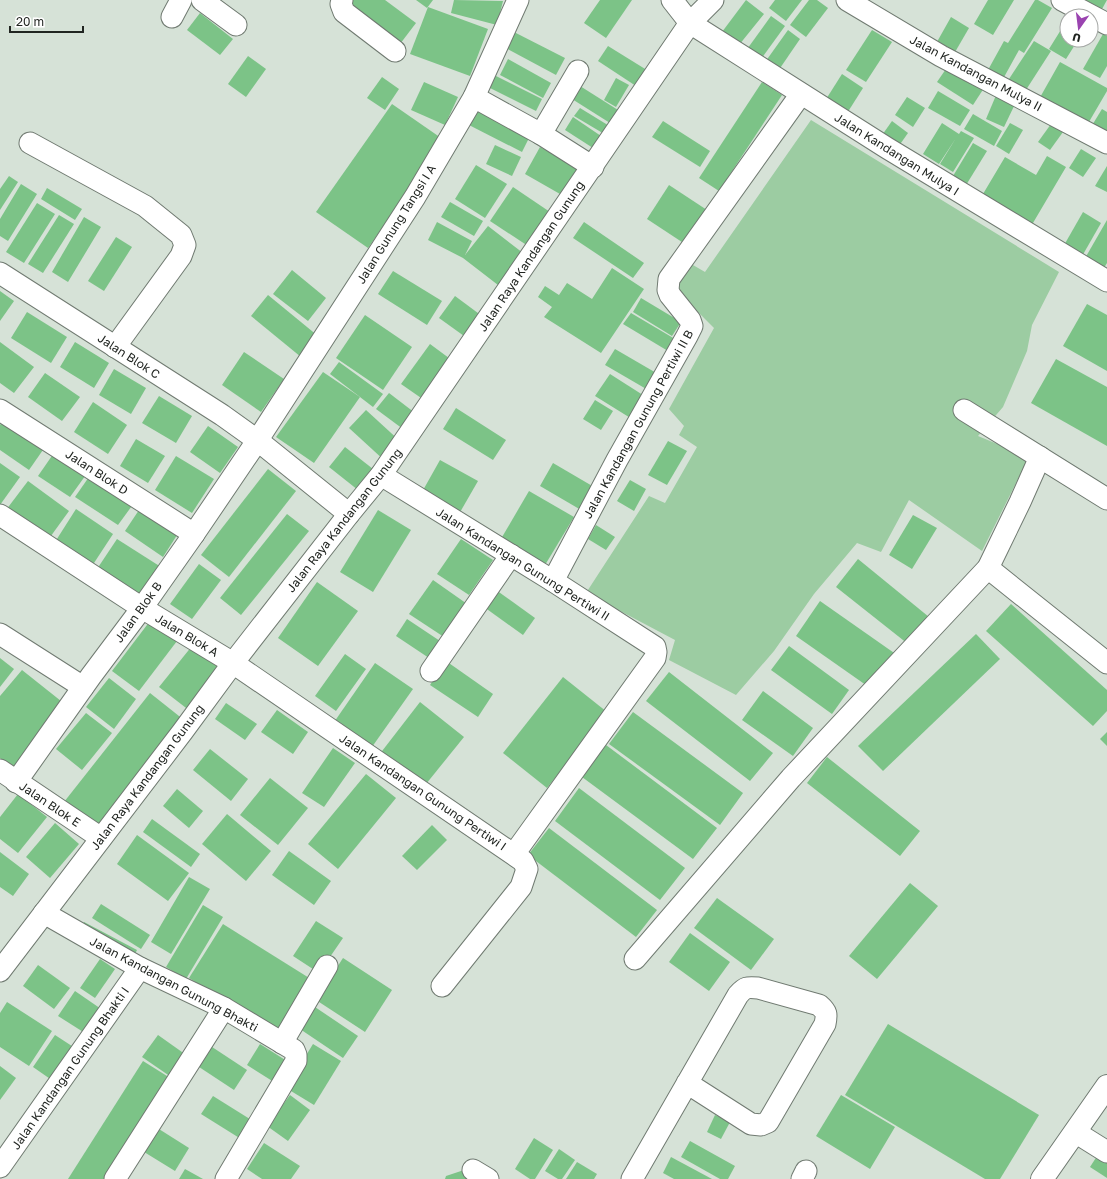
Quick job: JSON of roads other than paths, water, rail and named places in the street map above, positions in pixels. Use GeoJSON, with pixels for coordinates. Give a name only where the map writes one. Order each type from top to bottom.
{"type":"FeatureCollection","features":[{"type":"Feature","properties":{"kind":"street"},"geometry":{"type":"LineString","coordinates":[[202,0],[236,25]]}},
{"type":"Feature","properties":{"kind":"street"},"geometry":{"type":"LineString","coordinates":[[342,0],[341,4],[344,12],[395,52]]}},
{"type":"Feature","properties":{"kind":"street","name":"Jalan Gunung Tangsi I A"},"geometry":{"type":"LineString","coordinates":[[257,440],[415,197],[474,97],[518,0]]}},
{"type":"Feature","properties":{"kind":"street","name":"Jalan Kandangan Mulya I"},"geometry":{"type":"LineString","coordinates":[[672,0],[690,23],[887,148],[1107,281]]}},
{"type":"Feature","properties":{"kind":"street","name":"Jalan Raya Kandangan Gunung"},"geometry":{"type":"LineString","coordinates":[[0,971],[233,663],[349,514],[382,475],[690,23],[713,0]]}},
{"type":"Feature","properties":{"kind":"street","name":"Jalan Kandangan Mulya II"},"geometry":{"type":"LineString","coordinates":[[847,0],[941,56],[1107,143]]}},
{"type":"Feature","properties":{"kind":"street"},"geometry":{"type":"LineString","coordinates":[[1062,0],[1105,18]]}},
{"type":"Feature","properties":{"kind":"street"},"geometry":{"type":"LineString","coordinates":[[541,134],[578,71]]}},
{"type":"Feature","properties":{"kind":"street","name":"Jalan Kandangan Gunung Pertiwi II B"},"geometry":{"type":"LineString","coordinates":[[553,581],[617,460],[692,326],[690,320],[670,295],[668,290],[669,279],[801,94]]}},
{"type":"Feature","properties":{"kind":"street"},"geometry":{"type":"LineString","coordinates":[[474,97],[541,134],[593,167]]}},
{"type":"Feature","properties":{"kind":"street"},"geometry":{"type":"LineString","coordinates":[[30,143],[145,206],[181,235],[185,245],[181,256],[115,347]]}},
{"type":"Feature","properties":{"kind":"street","name":"Jalan Blok C"},"geometry":{"type":"LineString","coordinates":[[0,273],[222,415],[257,440],[349,514]]}},
{"type":"Feature","properties":{"kind":"street","name":"Jalan Blok D"},"geometry":{"type":"LineString","coordinates":[[0,410],[194,534]]}},
{"type":"Feature","properties":{"kind":"street"},"geometry":{"type":"LineString","coordinates":[[964,410],[1107,499]]}},
{"type":"Feature","properties":{"kind":"street","name":"Jalan Blok B"},"geometry":{"type":"LineString","coordinates":[[8,776],[83,687],[142,608],[257,440]]}},
{"type":"Feature","properties":{"kind":"street"},"geometry":{"type":"LineString","coordinates":[[636,959],[791,778],[988,568],[1040,457]]}},
{"type":"Feature","properties":{"kind":"street","name":"Jalan Kandangan Gunung Pertiwi II"},"geometry":{"type":"LineString","coordinates":[[382,475],[553,581],[655,648],[656,652],[654,658]]}},
{"type":"Feature","properties":{"kind":"street"},"geometry":{"type":"LineString","coordinates":[[0,515],[142,608]]}},
{"type":"Feature","properties":{"kind":"street"},"geometry":{"type":"LineString","coordinates":[[431,671],[511,555]]}},
{"type":"Feature","properties":{"kind":"street"},"geometry":{"type":"LineString","coordinates":[[988,568],[1107,663]]}},
{"type":"Feature","properties":{"kind":"street","name":"Jalan Blok A"},"geometry":{"type":"LineString","coordinates":[[142,608],[233,663]]}},
{"type":"Feature","properties":{"kind":"street"},"geometry":{"type":"LineString","coordinates":[[0,634],[83,687]]}},
{"type":"Feature","properties":{"kind":"street","name":"Jalan Kandangan Gunung Pertiwi I"},"geometry":{"type":"LineString","coordinates":[[233,663],[514,854],[654,658]]}},
{"type":"Feature","properties":{"kind":"street","name":"Jalan Blok E"},"geometry":{"type":"LineString","coordinates":[[8,776],[101,838]]}},
{"type":"Feature","properties":{"kind":"street"},"geometry":{"type":"LineString","coordinates":[[442,986],[521,887],[527,869],[523,861],[514,854]]}},
{"type":"Feature","properties":{"kind":"street","name":"Jalan Kandangan Gunung Bhakti"},"geometry":{"type":"LineString","coordinates":[[44,913],[140,968],[224,1008],[294,1050],[296,1061],[226,1179]]}},
{"type":"Feature","properties":{"kind":"street"},"geometry":{"type":"LineString","coordinates":[[282,1043],[327,966]]}},
{"type":"Feature","properties":{"kind":"street","name":"Jalan Kandangan Gunung Bhakti I"},"geometry":{"type":"LineString","coordinates":[[0,1168],[140,968]]}},
{"type":"Feature","properties":{"kind":"street"},"geometry":{"type":"LineString","coordinates":[[632,1179],[738,995],[744,989],[748,987],[758,988],[819,1005],[824,1010],[827,1016],[825,1024],[768,1122],[761,1125],[752,1124],[687,1084]]}},
{"type":"Feature","properties":{"kind":"street"},"geometry":{"type":"LineString","coordinates":[[115,1179],[224,1008]]}},
{"type":"Feature","properties":{"kind":"street"},"geometry":{"type":"LineString","coordinates":[[1042,1179],[1107,1086]]}},
{"type":"Feature","properties":{"kind":"street"},"geometry":{"type":"LineString","coordinates":[[1075,1132],[1107,1152]]}}]}
